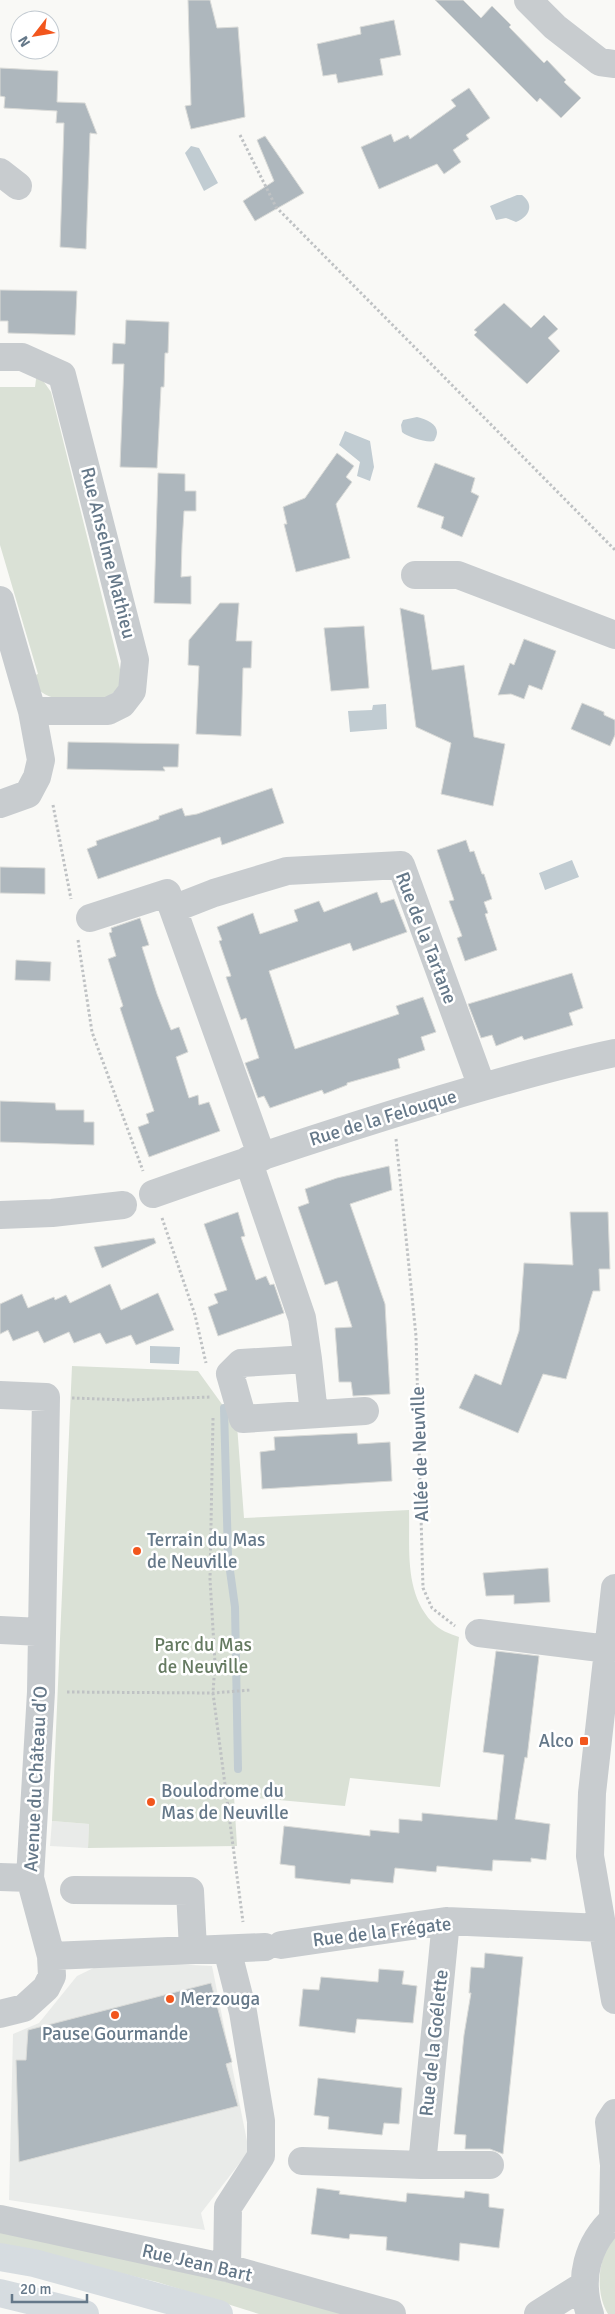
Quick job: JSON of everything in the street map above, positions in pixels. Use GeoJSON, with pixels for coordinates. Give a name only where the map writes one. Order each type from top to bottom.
{"type":"FeatureCollection","features":[{"type":"Feature","properties":{"kind":"main road"},"geometry":{"type":"LineString","coordinates":[[0,2256],[34,2263],[219,2314]]}},
{"type":"Feature","properties":{"kind":"main road"},"geometry":{"type":"LineString","coordinates":[[0,2293],[85,2314]]}},
{"type":"Feature","properties":{"kind":"street"},"geometry":{"type":"LineString","coordinates":[[528,0],[555,27],[600,62],[615,64]]}},
{"type":"Feature","properties":{"kind":"street","name":"Rue Anselme Mathieu"},"geometry":{"type":"LineString","coordinates":[[0,358],[22,357],[62,374],[135,660],[132,692],[122,704],[108,711],[32,711]]}},
{"type":"Feature","properties":{"kind":"street"},"geometry":{"type":"LineString","coordinates":[[415,575],[458,575],[615,635]]}},
{"type":"Feature","properties":{"kind":"street"},"geometry":{"type":"LineString","coordinates":[[0,600],[32,711],[41,760],[37,778],[28,794],[0,804]]}},
{"type":"Feature","properties":{"kind":"street","name":"Rue de la Tartane"},"geometry":{"type":"LineString","coordinates":[[173,909],[214,893],[287,871],[401,865],[482,1087]]}},
{"type":"Feature","properties":{"kind":"street"},"geometry":{"type":"LineString","coordinates":[[79,917],[167,894],[255,1159],[302,1318],[314,1414]]}},
{"type":"Feature","properties":{"kind":"street","name":"Rue de la Felouque"},"geometry":{"type":"LineString","coordinates":[[153,1194],[393,1114],[482,1087],[615,1053]]}},
{"type":"Feature","properties":{"kind":"street"},"geometry":{"type":"LineString","coordinates":[[0,1215],[52,1213],[123,1205]]}},
{"type":"Feature","properties":{"kind":"street"},"geometry":{"type":"LineString","coordinates":[[308,1359],[241,1363],[230,1374],[243,1419],[365,1411]]}},
{"type":"Feature","properties":{"kind":"street"},"geometry":{"type":"LineString","coordinates":[[0,1395],[46,1397]]}},
{"type":"Feature","properties":{"kind":"street","name":"Avenue du Château d'O"},"geometry":{"type":"LineString","coordinates":[[0,2014],[24,2008],[46,1988],[52,1976],[51,1956],[30,1878],[41,1692],[46,1397]]}},
{"type":"Feature","properties":{"kind":"street"},"geometry":{"type":"LineString","coordinates":[[615,1588],[590,1824],[590,1856],[615,2000]]}},
{"type":"Feature","properties":{"kind":"street"},"geometry":{"type":"LineString","coordinates":[[0,1630],[41,1632]]}},
{"type":"Feature","properties":{"kind":"street"},"geometry":{"type":"LineString","coordinates":[[479,1634],[608,1649]]}},
{"type":"Feature","properties":{"kind":"street"},"geometry":{"type":"LineString","coordinates":[[0,1877],[30,1878]]}},
{"type":"Feature","properties":{"kind":"street"},"geometry":{"type":"LineString","coordinates":[[74,1890],[190,1891],[193,1948]]}},
{"type":"Feature","properties":{"kind":"street","name":"Rue de la Frégate"},"geometry":{"type":"LineString","coordinates":[[51,1956],[193,1948],[255,1947],[446,1921],[602,1928]]}},
{"type":"Feature","properties":{"kind":"street","name":"Rue de la Goélette"},"geometry":{"type":"LineString","coordinates":[[422,2165],[446,1921]]}},
{"type":"Feature","properties":{"kind":"street"},"geometry":{"type":"LineString","coordinates":[[227,2268],[228,2207],[260,2156],[261,2121],[243,2012],[255,1947]]}},
{"type":"Feature","properties":{"kind":"street"},"geometry":{"type":"LineString","coordinates":[[590,2314],[584,2285],[586,2266],[592,2249],[601,2233],[614,2219],[614,2165],[609,2122],[615,2113]]}},
{"type":"Feature","properties":{"kind":"street"},"geometry":{"type":"LineString","coordinates":[[302,2161],[490,2165]]}},
{"type":"Feature","properties":{"kind":"street","name":"Rue Jean Bart"},"geometry":{"type":"LineString","coordinates":[[0,2219],[227,2268],[392,2314]]}},
{"type":"Feature","properties":{"kind":"street"},"geometry":{"type":"LineString","coordinates":[[538,2314],[584,2285]]}},
{"type":"Feature","properties":{"kind":"path"},"geometry":{"type":"LineString","coordinates":[[240,135],[276,207],[615,550]]}},
{"type":"Feature","properties":{"kind":"path"},"geometry":{"type":"LineString","coordinates":[[37,778],[50,789],[79,917],[92,1032],[137,1158],[153,1194],[195,1315],[208,1370]]}},
{"type":"Feature","properties":{"kind":"path","name":"Allée de Neuville"},"geometry":{"type":"LineString","coordinates":[[393,1114],[416,1336],[423,1588],[432,1608],[450,1624],[479,1634]]}},
{"type":"Feature","properties":{"kind":"path"},"geometry":{"type":"LineString","coordinates":[[46,1397],[128,1400],[214,1397],[212,1388]]}},
{"type":"Feature","properties":{"kind":"path"},"geometry":{"type":"LineString","coordinates":[[213,1416],[210,1579],[215,1663],[213,1693],[255,1947]]}},
{"type":"Feature","properties":{"kind":"path"},"geometry":{"type":"LineString","coordinates":[[41,1692],[213,1693],[252,1690]]}},
{"type":"Feature","properties":{"kind":"shaded area"},"geometry":{"type":"Polygon","coordinates":[[[191,146],[199,148],[218,183],[204,191],[185,153],[191,146]]]}},
{"type":"Feature","properties":{"kind":"shaded area"},"geometry":{"type":"Polygon","coordinates":[[[517,195],[522,195],[526,199],[529,207],[527,214],[516,222],[506,218],[496,220],[490,206],[517,195]]]}},
{"type":"Feature","properties":{"kind":"shaded area"},"geometry":{"type":"Polygon","coordinates":[[[417,417],[434,425],[437,432],[434,441],[417,439],[402,432],[401,425],[403,420],[417,417]]]}},
{"type":"Feature","properties":{"kind":"shaded area"},"geometry":{"type":"Polygon","coordinates":[[[345,431],[370,441],[374,467],[370,481],[357,476],[360,462],[339,445],[345,431]]]}},
{"type":"Feature","properties":{"kind":"shaded area"},"geometry":{"type":"Polygon","coordinates":[[[386,704],[387,729],[350,732],[348,711],[372,710],[373,705],[386,704]]]}},
{"type":"Feature","properties":{"kind":"shaded area"},"geometry":{"type":"Polygon","coordinates":[[[572,860],[579,877],[545,890],[539,873],[572,860]]]}},
{"type":"Feature","properties":{"kind":"shaded area"},"geometry":{"type":"Polygon","coordinates":[[[150,1346],[180,1347],[179,1364],[150,1363],[150,1346]]]}},
{"type":"Feature","properties":{"kind":"shaded area"},"geometry":{"type":"Polygon","coordinates":[[[52,1821],[89,1824],[88,1848],[50,1846],[52,1821]]]}},
{"type":"Feature","properties":{"kind":"shaded area"},"geometry":{"type":"Polygon","coordinates":[[[108,1961],[212,1966],[249,2151],[201,2213],[205,2230],[9,2200],[13,2034],[39,2023],[77,1976],[108,1961]]]}},
{"type":"Feature","properties":{"kind":"green space"},"geometry":{"type":"Polygon","coordinates":[[[37,372],[51,392],[121,673],[120,688],[97,704],[58,699],[41,692],[35,686],[30,677],[38,674],[0,545],[0,387],[35,387],[37,372]]]}},
{"type":"Feature","properties":{"kind":"green space","name":"Parc du Mas de Neuville"},"geometry":{"type":"Polygon","coordinates":[[[72,1366],[198,1371],[237,1425],[244,1518],[409,1510],[410,1569],[417,1597],[423,1610],[435,1625],[459,1637],[440,1787],[350,1778],[345,1806],[234,1796],[237,1846],[88,1848],[89,1824],[52,1821],[72,1366]]]}},
{"type":"Feature","properties":{"kind":"green space"},"geometry":{"type":"Polygon","coordinates":[[[0,2228],[38,2235],[355,2314],[259,2314],[157,2282],[0,2244],[0,2228]]]}},
{"type":"Feature","properties":{"kind":"green space"},"geometry":{"type":"Polygon","coordinates":[[[615,2237],[615,2314],[608,2314],[601,2296],[601,2264],[604,2254],[615,2237]]]}},
{"type":"Feature","properties":{"kind":"building"},"geometry":{"type":"Polygon","coordinates":[[[188,0],[210,0],[217,28],[238,27],[245,117],[191,129],[185,106],[191,105],[188,0]]]}},
{"type":"Feature","properties":{"kind":"building"},"geometry":{"type":"Polygon","coordinates":[[[435,0],[463,0],[481,18],[492,6],[511,25],[509,27],[544,63],[547,60],[566,80],[564,82],[581,98],[561,118],[540,98],[537,102],[435,0]]]}},
{"type":"Feature","properties":{"kind":"building"},"geometry":{"type":"Polygon","coordinates":[[[394,20],[401,55],[380,59],[383,75],[338,83],[336,74],[323,76],[317,44],[361,34],[360,27],[394,20]]]}},
{"type":"Feature","properties":{"kind":"building"},"geometry":{"type":"Polygon","coordinates":[[[0,68],[58,71],[57,102],[85,103],[97,134],[90,133],[86,249],[60,247],[64,123],[56,123],[57,111],[4,108],[5,97],[0,96],[0,68]]]}},
{"type":"Feature","properties":{"kind":"building"},"geometry":{"type":"Polygon","coordinates":[[[469,88],[490,118],[466,135],[469,139],[453,150],[461,162],[444,174],[437,164],[379,189],[361,147],[391,134],[394,142],[408,135],[410,139],[456,106],[451,100],[469,88]]]}},
{"type":"Feature","properties":{"kind":"building"},"geometry":{"type":"Polygon","coordinates":[[[265,136],[304,193],[255,221],[243,201],[274,181],[257,140],[265,136]]]}},
{"type":"Feature","properties":{"kind":"building"},"geometry":{"type":"Polygon","coordinates":[[[0,290],[77,291],[75,335],[8,333],[8,321],[0,321],[0,290]]]}},
{"type":"Feature","properties":{"kind":"building"},"geometry":{"type":"Polygon","coordinates":[[[504,303],[531,328],[544,315],[558,329],[548,338],[560,351],[527,384],[474,335],[477,332],[474,330],[504,303]]]}},
{"type":"Feature","properties":{"kind":"building"},"geometry":{"type":"Polygon","coordinates":[[[126,320],[169,322],[168,353],[165,353],[164,387],[161,387],[157,468],[120,467],[124,364],[112,364],[113,343],[125,344],[126,320]]]}},
{"type":"Feature","properties":{"kind":"building"},"geometry":{"type":"Polygon","coordinates":[[[337,453],[354,466],[346,477],[352,482],[336,504],[350,558],[296,572],[284,524],[287,524],[283,507],[305,498],[337,453]]]}},
{"type":"Feature","properties":{"kind":"building"},"geometry":{"type":"Polygon","coordinates":[[[435,463],[475,478],[471,492],[479,496],[462,537],[441,528],[444,517],[417,507],[435,463]]]}},
{"type":"Feature","properties":{"kind":"building"},"geometry":{"type":"Polygon","coordinates":[[[158,473],[185,474],[185,491],[196,491],[196,511],[184,511],[182,544],[181,577],[191,576],[191,604],[154,603],[158,473]]]}},
{"type":"Feature","properties":{"kind":"building"},"geometry":{"type":"Polygon","coordinates":[[[220,603],[239,603],[236,641],[252,641],[251,668],[243,668],[241,736],[196,734],[199,666],[188,665],[189,640],[220,603]]]}},
{"type":"Feature","properties":{"kind":"building"},"geometry":{"type":"Polygon","coordinates":[[[400,608],[424,615],[432,670],[464,665],[474,737],[505,744],[493,806],[441,794],[451,743],[416,727],[400,608]]]}},
{"type":"Feature","properties":{"kind":"building"},"geometry":{"type":"Polygon","coordinates":[[[364,626],[369,688],[331,691],[324,628],[364,626]]]}},
{"type":"Feature","properties":{"kind":"building"},"geometry":{"type":"Polygon","coordinates":[[[524,639],[556,651],[542,690],[529,685],[524,699],[511,694],[498,695],[510,663],[514,665],[524,639]]]}},
{"type":"Feature","properties":{"kind":"building"},"geometry":{"type":"Polygon","coordinates":[[[582,703],[604,712],[604,715],[615,720],[615,735],[610,746],[571,729],[582,703]]]}},
{"type":"Feature","properties":{"kind":"building"},"geometry":{"type":"Polygon","coordinates":[[[68,742],[179,744],[178,767],[163,767],[165,771],[67,769],[68,742]]]}},
{"type":"Feature","properties":{"kind":"building"},"geometry":{"type":"Polygon","coordinates":[[[272,788],[284,823],[222,845],[220,837],[98,879],[87,849],[97,845],[96,841],[159,819],[159,816],[182,808],[185,816],[197,814],[272,788]]]}},
{"type":"Feature","properties":{"kind":"building"},"geometry":{"type":"Polygon","coordinates":[[[466,840],[470,852],[474,851],[492,899],[484,902],[488,913],[485,914],[497,950],[465,961],[457,938],[462,936],[449,901],[454,900],[437,850],[466,840]]]}},
{"type":"Feature","properties":{"kind":"building"},"geometry":{"type":"Polygon","coordinates":[[[0,867],[45,868],[45,894],[0,893],[0,867]]]}},
{"type":"Feature","properties":{"kind":"building"},"geometry":{"type":"Polygon","coordinates":[[[377,892],[381,903],[394,899],[407,932],[353,951],[350,943],[269,971],[295,1049],[399,1014],[396,1006],[423,997],[436,1032],[421,1037],[425,1050],[398,1059],[400,1068],[347,1083],[347,1085],[324,1094],[322,1090],[270,1108],[264,1096],[258,1098],[245,1063],[259,1058],[246,1018],[241,1020],[226,977],[231,976],[219,941],[222,940],[217,927],[253,913],[260,934],[298,921],[294,910],[319,901],[324,912],[377,892]]]}},
{"type":"Feature","properties":{"kind":"building"},"geometry":{"type":"Polygon","coordinates":[[[140,918],[149,945],[142,947],[157,994],[171,1030],[179,1027],[188,1052],[176,1057],[189,1098],[198,1095],[199,1105],[209,1102],[220,1131],[149,1157],[138,1127],[149,1123],[146,1114],[154,1111],[120,1008],[123,1006],[108,959],[116,956],[109,933],[112,932],[111,928],[140,918]]]}},
{"type":"Feature","properties":{"kind":"building"},"geometry":{"type":"Polygon","coordinates":[[[16,960],[51,962],[50,981],[15,980],[16,960]]]}},
{"type":"Feature","properties":{"kind":"building"},"geometry":{"type":"Polygon","coordinates":[[[572,973],[583,1008],[569,1013],[573,1025],[524,1040],[522,1036],[496,1046],[492,1035],[481,1038],[468,1004],[572,973]]]}},
{"type":"Feature","properties":{"kind":"building"},"geometry":{"type":"Polygon","coordinates":[[[0,1101],[55,1103],[56,1110],[84,1110],[84,1122],[94,1122],[94,1145],[0,1142],[0,1101]]]}},
{"type":"Feature","properties":{"kind":"building"},"geometry":{"type":"Polygon","coordinates":[[[389,1166],[392,1190],[350,1204],[385,1304],[390,1394],[353,1396],[351,1382],[339,1382],[335,1328],[352,1327],[337,1281],[325,1285],[298,1207],[309,1203],[305,1189],[337,1178],[389,1166]]]}},
{"type":"Feature","properties":{"kind":"building"},"geometry":{"type":"Polygon","coordinates":[[[238,1212],[245,1236],[241,1237],[256,1280],[266,1276],[270,1285],[274,1284],[284,1313],[218,1336],[208,1307],[218,1303],[214,1294],[227,1290],[204,1224],[238,1212]]]}},
{"type":"Feature","properties":{"kind":"building"},"geometry":{"type":"Polygon","coordinates":[[[570,1212],[608,1212],[610,1269],[599,1269],[600,1291],[593,1291],[566,1379],[543,1374],[518,1433],[459,1408],[475,1374],[501,1385],[519,1331],[524,1263],[573,1265],[570,1212]]]}},
{"type":"Feature","properties":{"kind":"building"},"geometry":{"type":"Polygon","coordinates":[[[154,1238],[156,1243],[102,1268],[94,1247],[154,1238]]]}},
{"type":"Feature","properties":{"kind":"building"},"geometry":{"type":"Polygon","coordinates":[[[110,1284],[121,1310],[158,1293],[174,1330],[136,1345],[131,1335],[106,1344],[100,1333],[74,1343],[69,1332],[44,1343],[38,1331],[13,1341],[8,1330],[0,1334],[0,1304],[22,1294],[28,1308],[54,1297],[55,1300],[66,1295],[70,1303],[110,1284]]]}},
{"type":"Feature","properties":{"kind":"building"},"geometry":{"type":"Polygon","coordinates":[[[357,1433],[358,1444],[390,1442],[392,1481],[262,1489],[260,1452],[275,1450],[274,1437],[357,1433]]]}},
{"type":"Feature","properties":{"kind":"building"},"geometry":{"type":"Polygon","coordinates":[[[548,1568],[550,1602],[514,1604],[514,1595],[486,1596],[483,1573],[548,1568]]]}},
{"type":"Feature","properties":{"kind":"building"},"geometry":{"type":"Polygon","coordinates":[[[496,1651],[539,1656],[527,1758],[525,1757],[515,1819],[550,1824],[546,1860],[531,1858],[531,1862],[493,1860],[492,1871],[437,1866],[436,1872],[395,1868],[393,1883],[351,1879],[350,1884],[295,1878],[295,1866],[280,1864],[284,1826],[370,1836],[370,1830],[399,1833],[399,1819],[422,1821],[422,1813],[497,1820],[504,1755],[483,1752],[496,1651]]]}},
{"type":"Feature","properties":{"kind":"building"},"geometry":{"type":"Polygon","coordinates":[[[485,1953],[523,1957],[503,2154],[490,2149],[465,2149],[466,2135],[454,2134],[464,2035],[471,1993],[469,1993],[471,1967],[484,1968],[485,1953]]]}},
{"type":"Feature","properties":{"kind":"building"},"geometry":{"type":"Polygon","coordinates":[[[379,1969],[404,1971],[402,1984],[417,1986],[413,2023],[357,2019],[355,2033],[299,2026],[303,1989],[319,1990],[321,1977],[378,1982],[379,1969]]]}},
{"type":"Feature","properties":{"kind":"building"},"geometry":{"type":"Polygon","coordinates":[[[211,1983],[232,2062],[226,2064],[238,2106],[19,2162],[16,2060],[26,2060],[28,2030],[211,1983]]]}},
{"type":"Feature","properties":{"kind":"building"},"geometry":{"type":"Polygon","coordinates":[[[318,2078],[402,2088],[399,2124],[384,2123],[382,2135],[328,2129],[329,2117],[314,2115],[318,2078]]]}},
{"type":"Feature","properties":{"kind":"building"},"geometry":{"type":"Polygon","coordinates":[[[317,2188],[340,2191],[339,2194],[406,2202],[407,2193],[464,2198],[465,2191],[489,2194],[489,2207],[504,2209],[499,2248],[460,2243],[459,2261],[386,2250],[387,2237],[350,2234],[349,2239],[311,2234],[317,2188]]]}},
{"type":"Feature","properties":{"kind":"waterway"},"geometry":{"type":"LineString","coordinates":[[224,1408],[228,1556],[235,1607],[238,1769]]}},
{"type":"Feature","properties":{"kind":"place","name":"Terrain du Mas de Neuville"},"geometry":{"type":"Point","coordinates":[137,1551]}},
{"type":"Feature","properties":{"kind":"place","name":"Alco"},"geometry":{"type":"Point","coordinates":[584,1741]}},
{"type":"Feature","properties":{"kind":"place","name":"Boulodrome du Mas de Neuville"},"geometry":{"type":"Point","coordinates":[151,1802]}},
{"type":"Feature","properties":{"kind":"place","name":"Merzouga"},"geometry":{"type":"Point","coordinates":[170,1999]}},
{"type":"Feature","properties":{"kind":"place","name":"Pause Gourmande"},"geometry":{"type":"Point","coordinates":[115,2015]}}]}
